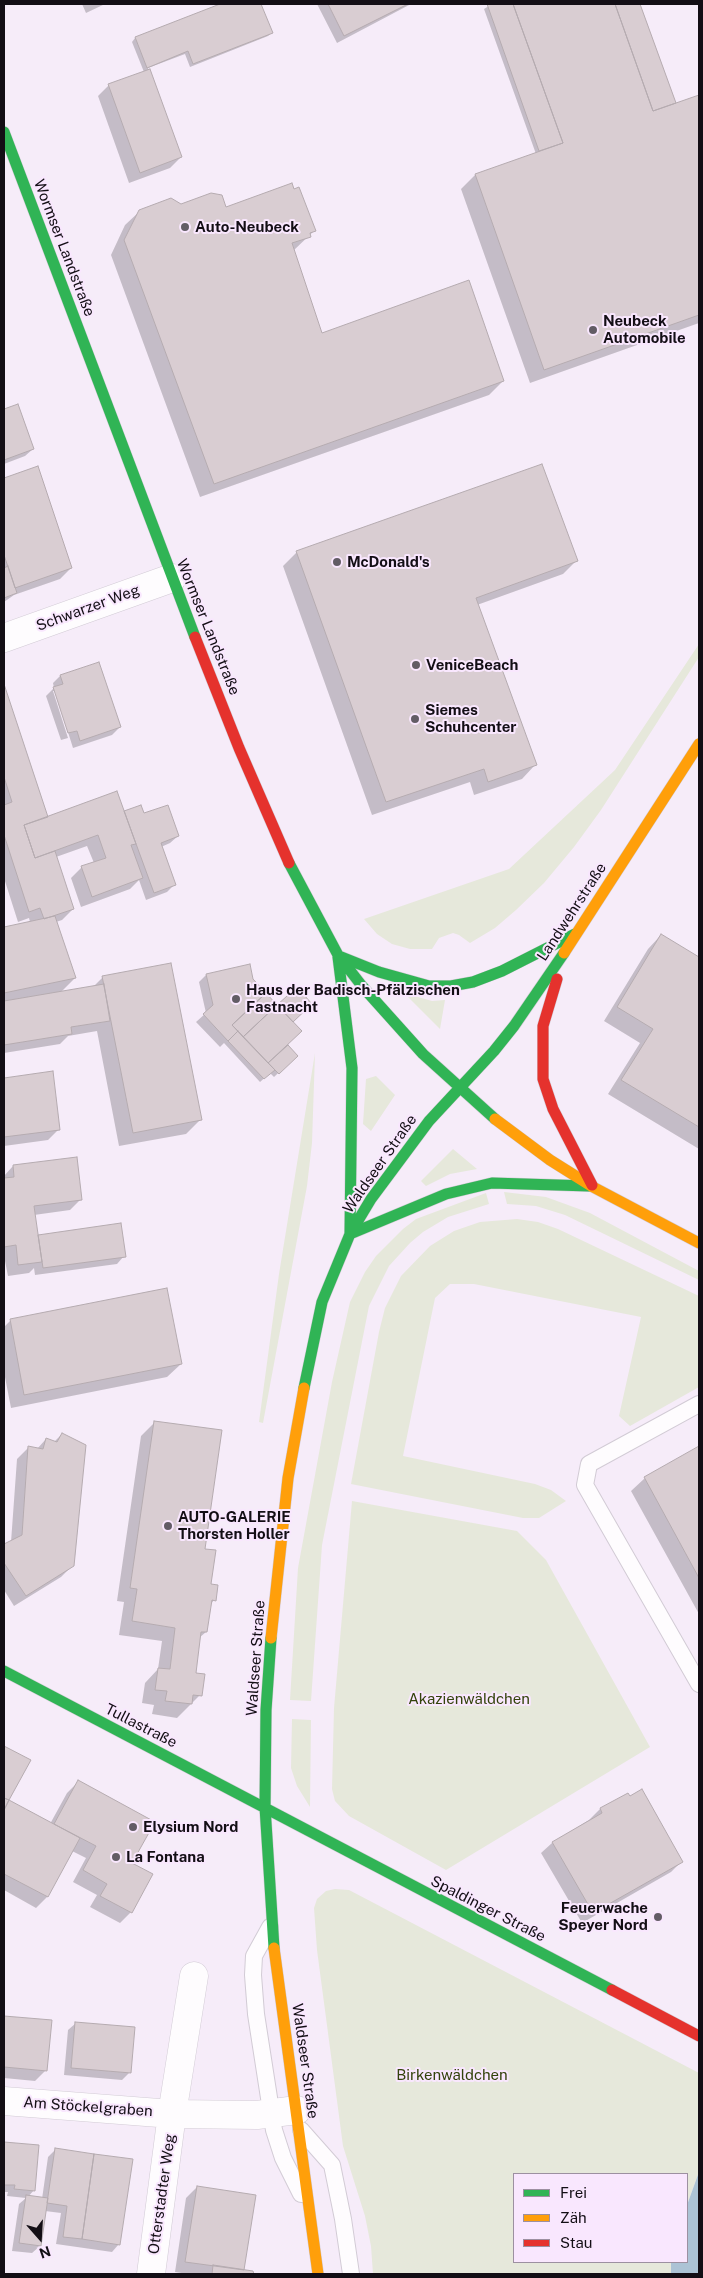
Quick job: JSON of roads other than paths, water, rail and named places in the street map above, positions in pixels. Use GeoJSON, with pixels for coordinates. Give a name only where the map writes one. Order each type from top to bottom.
{"type":"FeatureCollection","features":[{"type":"Feature","properties":{"kind":"main road","name":"Wormser Landstraße"},"geometry":{"type":"LineString","coordinates":[[4,132],[172,578],[258,790],[308,900],[338,955],[362,986],[423,1054],[497,1121],[550,1160],[593,1187],[699,1243]]}},
{"type":"Feature","properties":{"kind":"main road","name":"Landwehrstraße"},"geometry":{"type":"LineString","coordinates":[[459,1088],[494,1051],[514,1026],[699,744]]}},
{"type":"Feature","properties":{"kind":"main road"},"geometry":{"type":"LineString","coordinates":[[576,934],[502,971],[473,982],[451,986],[428,986],[379,972],[338,955],[352,1068],[350,1234],[446,1194],[492,1183],[539,1183],[593,1187]]}},
{"type":"Feature","properties":{"kind":"main road"},"geometry":{"type":"LineString","coordinates":[[576,934],[552,988],[543,1026],[543,1079],[553,1109],[593,1187]]}},
{"type":"Feature","properties":{"kind":"main road","name":"Waldseer Straße"},"geometry":{"type":"LineString","coordinates":[[318,2274],[310,2211],[289,2117],[271,1925],[265,1807],[266,1710],[270,1651],[288,1478],[308,1364],[322,1302],[350,1234],[371,1198],[402,1154],[459,1088]]}},
{"type":"Feature","properties":{"kind":"main road","name":"Tullastraße"},"geometry":{"type":"LineString","coordinates":[[4,1671],[265,1807]]}},
{"type":"Feature","properties":{"kind":"main road","name":"Spaldinger Straße"},"geometry":{"type":"LineString","coordinates":[[265,1807],[319,1838],[699,2036]]}},
{"type":"Feature","properties":{"kind":"street","name":"Schwarzer Weg"},"geometry":{"type":"LineString","coordinates":[[4,638],[172,578]]}},
{"type":"Feature","properties":{"kind":"street","name":"Otterstadter Weg"},"geometry":{"type":"LineString","coordinates":[[151,2274],[172,2114],[194,1976]]}},
{"type":"Feature","properties":{"kind":"street","name":"Am Stöckelgraben"},"geometry":{"type":"LineString","coordinates":[[4,2101],[172,2114]]}},
{"type":"Feature","properties":{"kind":"street","name":"Otterstadter Weg"},"geometry":{"type":"LineString","coordinates":[[172,2114],[289,2117]]}},
{"type":"Feature","properties":{"kind":"lane"},"geometry":{"type":"LineString","coordinates":[[699,1404],[589,1464],[585,1485],[699,1684]]}},
{"type":"Feature","properties":{"kind":"lane"},"geometry":{"type":"LineString","coordinates":[[271,1925],[254,1956],[253,1975],[256,2014],[289,2117],[332,2165],[344,2219],[351,2274]]}},
{"type":"Feature","properties":{"kind":"lane"},"geometry":{"type":"LineString","coordinates":[[289,2117],[283,2158],[310,2211]]}},
{"type":"Feature","properties":{"kind":"water"},"geometry":{"type":"Polygon","coordinates":[[[699,2172],[699,2274],[671,2274],[671,2263],[688,2263],[688,2202],[699,2172]]]}},
{"type":"Feature","properties":{"kind":"place","name":"Auto-Neubeck"},"geometry":{"type":"Point","coordinates":[185,227]}},
{"type":"Feature","properties":{"kind":"place","name":"Neubeck Automobile"},"geometry":{"type":"Point","coordinates":[593,330]}},
{"type":"Feature","properties":{"kind":"place","name":"McDonald's"},"geometry":{"type":"Point","coordinates":[337,562]}},
{"type":"Feature","properties":{"kind":"place","name":"VeniceBeach"},"geometry":{"type":"Point","coordinates":[416,665]}},
{"type":"Feature","properties":{"kind":"place","name":"Siemes Schuhcenter"},"geometry":{"type":"Point","coordinates":[415,719]}},
{"type":"Feature","properties":{"kind":"place","name":"Haus der Badisch-Pfälzischen Fastnacht"},"geometry":{"type":"Point","coordinates":[236,999]}},
{"type":"Feature","properties":{"kind":"place","name":"AUTO-GALERIE Thorsten Holler"},"geometry":{"type":"Point","coordinates":[168,1526]}},
{"type":"Feature","properties":{"kind":"place","name":"Elysium Nord"},"geometry":{"type":"Point","coordinates":[133,1827]}},
{"type":"Feature","properties":{"kind":"place","name":"La Fontana"},"geometry":{"type":"Point","coordinates":[116,1857]}},
{"type":"Feature","properties":{"kind":"place","name":"Feuerwache Speyer Nord"},"geometry":{"type":"Point","coordinates":[658,1917]}},
{"type":"Feature","properties":{"kind":"park label","name":"Akazienwäldchen"},"geometry":{"type":"Point","coordinates":[469,1699]}},
{"type":"Feature","properties":{"kind":"park label","name":"Birkenwäldchen"},"geometry":{"type":"Point","coordinates":[452,2075]}}]}
